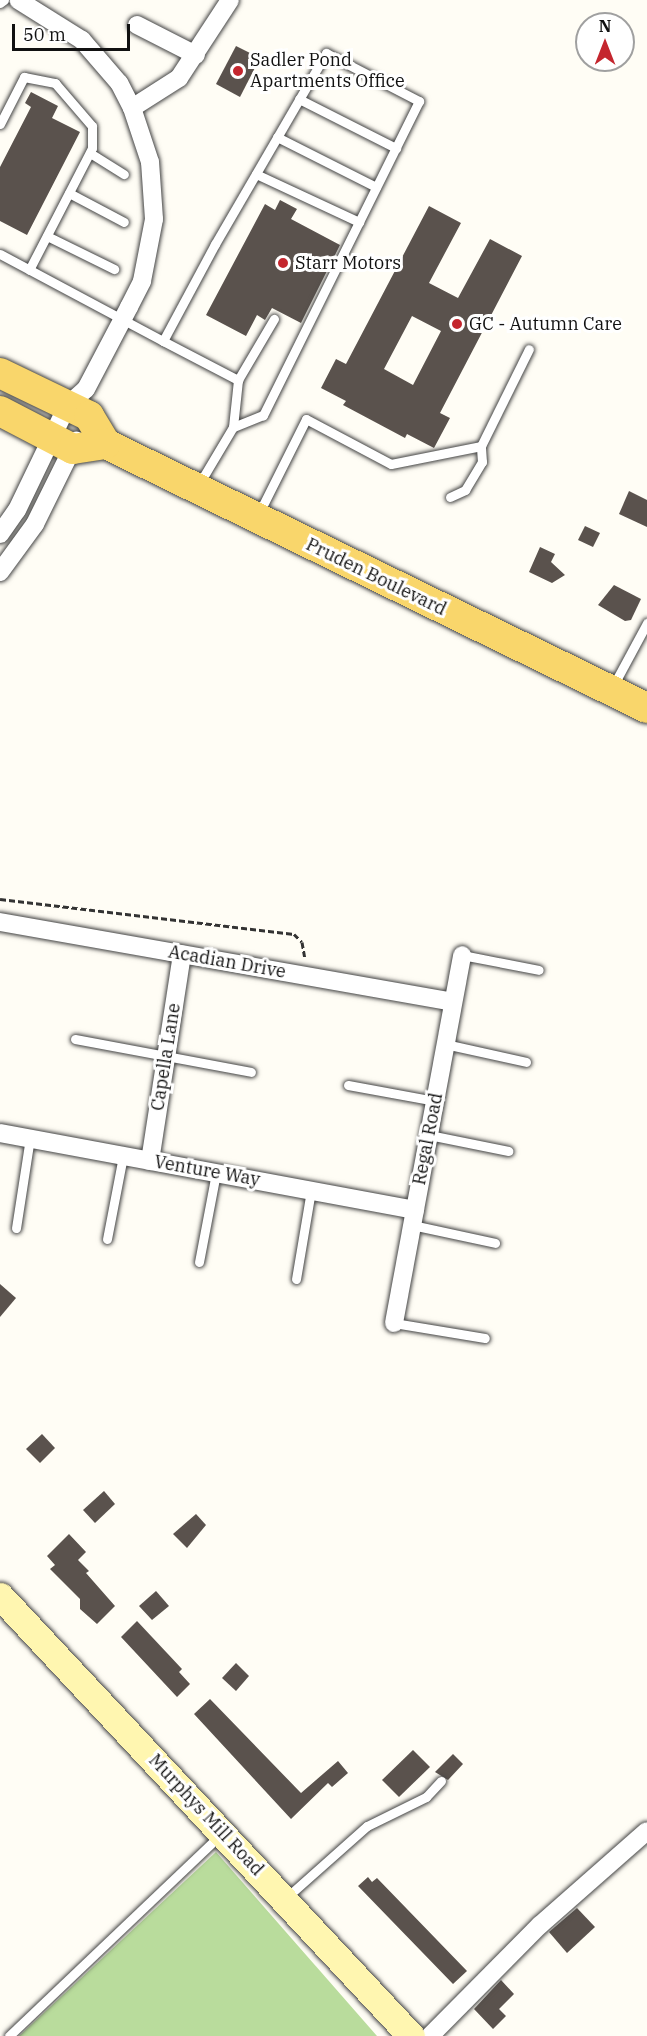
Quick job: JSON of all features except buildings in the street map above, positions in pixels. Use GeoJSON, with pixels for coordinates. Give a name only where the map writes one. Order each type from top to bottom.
{"type":"FeatureCollection","features":[{"type":"Feature","properties":{"kind":"main road"},"geometry":{"type":"LineString","coordinates":[[0,373],[80,404],[106,444]]}},
{"type":"Feature","properties":{"kind":"main road"},"geometry":{"type":"LineString","coordinates":[[0,411],[63,444],[106,444]]}},
{"type":"Feature","properties":{"kind":"main road","name":"Pruden Boulevard"},"geometry":{"type":"LineString","coordinates":[[106,444],[611,691],[646,705]]}},
{"type":"Feature","properties":{"kind":"street"},"geometry":{"type":"LineString","coordinates":[[0,572],[35,524],[63,444],[80,404],[142,280],[154,219],[150,162],[132,108],[107,68],[82,40],[18,0]]}},
{"type":"Feature","properties":{"kind":"street"},"geometry":{"type":"LineString","coordinates":[[132,108],[166,89],[196,55],[230,0]]}},
{"type":"Feature","properties":{"kind":"street"},"geometry":{"type":"LineString","coordinates":[[137,25],[196,55]]}},
{"type":"Feature","properties":{"kind":"street"},"geometry":{"type":"LineString","coordinates":[[0,534],[63,444]]}},
{"type":"Feature","properties":{"kind":"street","name":"Acadian Drive"},"geometry":{"type":"LineString","coordinates":[[0,921],[453,1002]]}},
{"type":"Feature","properties":{"kind":"street","name":"Capella Lane"},"geometry":{"type":"LineString","coordinates":[[150,1161],[183,954]]}},
{"type":"Feature","properties":{"kind":"street","name":"Regal Road"},"geometry":{"type":"LineString","coordinates":[[394,1323],[462,955]]}},
{"type":"Feature","properties":{"kind":"street","name":"Venture Way"},"geometry":{"type":"LineString","coordinates":[[0,1133],[311,1191],[413,1217]]}},
{"type":"Feature","properties":{"kind":"street","name":"Murphys Mill Road"},"geometry":{"type":"LineString","coordinates":[[0,1596],[411,2036]]}},
{"type":"Feature","properties":{"kind":"street"},"geometry":{"type":"LineString","coordinates":[[430,2036],[540,1925],[647,1831]]}},
{"type":"Feature","properties":{"kind":"lane"},"geometry":{"type":"LineString","coordinates":[[163,341],[326,53],[419,101],[263,415],[233,427]]}},
{"type":"Feature","properties":{"kind":"lane"},"geometry":{"type":"LineString","coordinates":[[0,124],[24,77],[55,83],[92,126],[90,153],[29,270]]}},
{"type":"Feature","properties":{"kind":"lane"},"geometry":{"type":"LineString","coordinates":[[299,99],[396,148]]}},
{"type":"Feature","properties":{"kind":"lane"},"geometry":{"type":"LineString","coordinates":[[277,137],[376,187]]}},
{"type":"Feature","properties":{"kind":"lane"},"geometry":{"type":"LineString","coordinates":[[90,153],[124,174]]}},
{"type":"Feature","properties":{"kind":"lane"},"geometry":{"type":"LineString","coordinates":[[256,174],[359,222]]}},
{"type":"Feature","properties":{"kind":"lane"},"geometry":{"type":"LineString","coordinates":[[69,193],[124,222]]}},
{"type":"Feature","properties":{"kind":"lane"},"geometry":{"type":"LineString","coordinates":[[47,236],[114,269]]}},
{"type":"Feature","properties":{"kind":"lane"},"geometry":{"type":"LineString","coordinates":[[0,254],[238,380]]}},
{"type":"Feature","properties":{"kind":"lane"},"geometry":{"type":"LineString","coordinates":[[196,489],[233,427],[238,380],[274,319]]}},
{"type":"Feature","properties":{"kind":"lane"},"geometry":{"type":"LineString","coordinates":[[450,497],[465,490],[482,462],[481,446],[529,349]]}},
{"type":"Feature","properties":{"kind":"lane"},"geometry":{"type":"LineString","coordinates":[[257,518],[306,419],[391,464],[481,446]]}},
{"type":"Feature","properties":{"kind":"lane"},"geometry":{"type":"LineString","coordinates":[[611,691],[647,623]]}},
{"type":"Feature","properties":{"kind":"lane"},"geometry":{"type":"LineString","coordinates":[[462,955],[539,970]]}},
{"type":"Feature","properties":{"kind":"lane"},"geometry":{"type":"LineString","coordinates":[[75,1039],[251,1072]]}},
{"type":"Feature","properties":{"kind":"lane"},"geometry":{"type":"LineString","coordinates":[[446,1044],[526,1062]]}},
{"type":"Feature","properties":{"kind":"lane"},"geometry":{"type":"LineString","coordinates":[[348,1085],[435,1101]]}},
{"type":"Feature","properties":{"kind":"lane"},"geometry":{"type":"LineString","coordinates":[[429,1135],[508,1151]]}},
{"type":"Feature","properties":{"kind":"lane"},"geometry":{"type":"LineString","coordinates":[[16,1228],[30,1138]]}},
{"type":"Feature","properties":{"kind":"lane"},"geometry":{"type":"LineString","coordinates":[[107,1239],[123,1156]]}},
{"type":"Feature","properties":{"kind":"lane"},"geometry":{"type":"LineString","coordinates":[[199,1262],[216,1173]]}},
{"type":"Feature","properties":{"kind":"lane"},"geometry":{"type":"LineString","coordinates":[[296,1279],[311,1191]]}},
{"type":"Feature","properties":{"kind":"lane"},"geometry":{"type":"LineString","coordinates":[[413,1217],[495,1243]]}},
{"type":"Feature","properties":{"kind":"lane"},"geometry":{"type":"LineString","coordinates":[[394,1323],[485,1338]]}},
{"type":"Feature","properties":{"kind":"lane"},"geometry":{"type":"LineString","coordinates":[[285,1899],[367,1826],[426,1797],[441,1781]]}},
{"type":"Feature","properties":{"kind":"lane"},"geometry":{"type":"LineString","coordinates":[[9,2036],[223,1833]]}},
{"type":"Feature","properties":{"kind":"path"},"geometry":{"type":"LineString","coordinates":[[0,899],[294,934],[302,942],[305,956],[303,975]]}},
{"type":"Feature","properties":{"kind":"green space"},"geometry":{"type":"Polygon","coordinates":[[[216,1852],[377,2036],[19,2036],[216,1852]]]}},
{"type":"Feature","properties":{"kind":"place","name":"Sadler Pond Apartments Office"},"geometry":{"type":"Point","coordinates":[238,71]}},
{"type":"Feature","properties":{"kind":"place","name":"Starr Motors"},"geometry":{"type":"Point","coordinates":[283,263]}},
{"type":"Feature","properties":{"kind":"place","name":"GC - Autumn Care"},"geometry":{"type":"Point","coordinates":[457,324]}}]}
